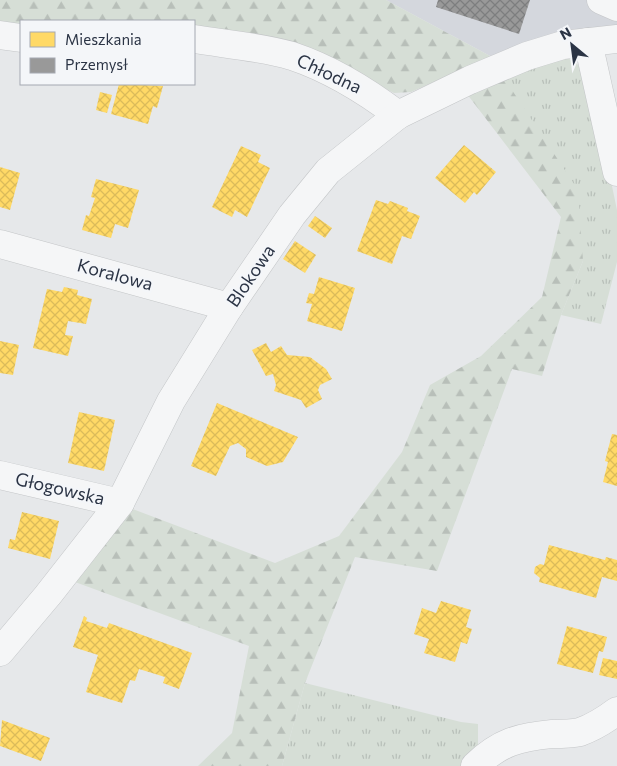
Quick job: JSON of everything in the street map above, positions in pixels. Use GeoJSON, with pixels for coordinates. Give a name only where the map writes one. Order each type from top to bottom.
{"type":"FeatureCollection","features":[{"type":"Feature","properties":{"kind":"street"},"geometry":{"type":"LineString","coordinates":[[600,0],[617,7]]}},
{"type":"Feature","properties":{"kind":"street"},"geometry":{"type":"LineString","coordinates":[[0,35],[20,38]]}},
{"type":"Feature","properties":{"kind":"street","name":"Chłodna"},"geometry":{"type":"LineString","coordinates":[[195,38],[289,55],[323,67],[369,92],[398,114]]}},
{"type":"Feature","properties":{"kind":"street","name":"Blokowa"},"geometry":{"type":"LineString","coordinates":[[0,652],[48,595],[120,503],[171,401],[229,307],[292,215],[328,171],[398,114],[470,80],[527,56],[563,45],[617,39]]}},
{"type":"Feature","properties":{"kind":"street"},"geometry":{"type":"LineString","coordinates":[[588,42],[617,172]]}},
{"type":"Feature","properties":{"kind":"street","name":"Koralowa"},"geometry":{"type":"LineString","coordinates":[[0,244],[229,307]]}},
{"type":"Feature","properties":{"kind":"street","name":"Głogowska"},"geometry":{"type":"LineString","coordinates":[[0,475],[120,503]]}},
{"type":"Feature","properties":{"kind":"street"},"geometry":{"type":"LineString","coordinates":[[476,766],[490,752],[507,742],[529,736],[578,732],[602,723],[617,711]]}},
{"type":"Feature","properties":{"kind":"shaded area"},"geometry":{"type":"Polygon","coordinates":[[[386,0],[617,0],[617,28],[560,31],[492,57],[386,0]]]}},
{"type":"Feature","properties":{"kind":"green space"},"geometry":{"type":"Polygon","coordinates":[[[0,0],[386,0],[492,57],[411,92],[394,93],[376,84],[195,30],[195,20],[20,20],[20,30],[0,26],[0,0]]]}},
{"type":"Feature","properties":{"kind":"green space"},"geometry":{"type":"Polygon","coordinates":[[[567,58],[576,62],[591,86],[617,210],[617,262],[601,324],[561,315],[583,261],[504,78],[549,61],[567,58]]]}},
{"type":"Feature","properties":{"kind":"green space"},"geometry":{"type":"Polygon","coordinates":[[[504,78],[578,190],[583,261],[561,315],[542,376],[512,369],[437,571],[355,557],[305,683],[282,766],[198,766],[232,733],[249,646],[75,582],[130,508],[275,563],[339,536],[402,452],[430,385],[481,356],[542,297],[561,217],[467,94],[504,78]]]}},
{"type":"Feature","properties":{"kind":"green space"},"geometry":{"type":"Polygon","coordinates":[[[305,683],[461,722],[478,724],[478,750],[464,766],[282,766],[305,683]]]}},
{"type":"Feature","properties":{"kind":"building: Mieszkania"},"geometry":{"type":"Polygon","coordinates":[[[119,85],[163,86],[157,108],[153,106],[148,124],[111,114],[119,85]]]}},
{"type":"Feature","properties":{"kind":"building: Mieszkania"},"geometry":{"type":"Polygon","coordinates":[[[100,92],[112,95],[107,113],[96,110],[100,92]]]}},
{"type":"Feature","properties":{"kind":"building: Mieszkania"},"geometry":{"type":"Polygon","coordinates":[[[464,145],[496,172],[477,195],[474,192],[465,203],[435,178],[464,145]]]}},
{"type":"Feature","properties":{"kind":"building: Mieszkania"},"geometry":{"type":"Polygon","coordinates":[[[241,146],[261,155],[258,162],[270,168],[247,217],[235,210],[232,217],[212,207],[241,146]]]}},
{"type":"Feature","properties":{"kind":"building: Mieszkania"},"geometry":{"type":"Polygon","coordinates":[[[0,167],[20,173],[10,210],[0,207],[0,167]]]}},
{"type":"Feature","properties":{"kind":"building: Mieszkania"},"geometry":{"type":"Polygon","coordinates":[[[96,179],[139,190],[128,228],[115,224],[111,238],[82,230],[86,215],[89,216],[95,198],[91,197],[96,179]]]}},
{"type":"Feature","properties":{"kind":"building: Mieszkania"},"geometry":{"type":"Polygon","coordinates":[[[376,200],[388,204],[390,201],[408,208],[407,211],[420,216],[411,239],[402,236],[392,264],[357,251],[376,200]]]}},
{"type":"Feature","properties":{"kind":"building: Mieszkania"},"geometry":{"type":"Polygon","coordinates":[[[315,216],[332,228],[325,238],[308,226],[315,216]]]}},
{"type":"Feature","properties":{"kind":"building: Mieszkania"},"geometry":{"type":"Polygon","coordinates":[[[295,241],[316,255],[305,273],[283,259],[295,241]]]}},
{"type":"Feature","properties":{"kind":"building: Mieszkania"},"geometry":{"type":"Polygon","coordinates":[[[319,277],[355,288],[342,331],[307,321],[312,304],[306,303],[309,293],[314,294],[319,277]]]}},
{"type":"Feature","properties":{"kind":"building: Mieszkania"},"geometry":{"type":"Polygon","coordinates":[[[64,287],[78,290],[77,295],[92,299],[86,324],[68,321],[65,335],[73,336],[68,356],[33,348],[47,289],[62,292],[64,287]]]}},
{"type":"Feature","properties":{"kind":"building: Mieszkania"},"geometry":{"type":"Polygon","coordinates":[[[0,341],[19,345],[13,375],[0,373],[0,341]]]}},
{"type":"Feature","properties":{"kind":"building: Mieszkania"},"geometry":{"type":"Polygon","coordinates":[[[266,343],[271,352],[281,346],[287,355],[310,357],[326,369],[332,379],[320,385],[318,390],[322,399],[306,408],[301,400],[274,391],[276,385],[273,374],[266,376],[252,350],[266,343]]]}},
{"type":"Feature","properties":{"kind":"building: Mieszkania"},"geometry":{"type":"Polygon","coordinates":[[[217,403],[298,437],[283,462],[267,466],[246,457],[246,449],[238,443],[230,446],[216,476],[191,466],[217,403]]]}},
{"type":"Feature","properties":{"kind":"building: Mieszkania"},"geometry":{"type":"Polygon","coordinates":[[[79,412],[115,420],[104,471],[68,463],[79,412]]]}},
{"type":"Feature","properties":{"kind":"building: Mieszkania"},"geometry":{"type":"Polygon","coordinates":[[[612,434],[617,435],[617,486],[603,482],[608,462],[605,461],[612,434]]]}},
{"type":"Feature","properties":{"kind":"building: Mieszkania"},"geometry":{"type":"Polygon","coordinates":[[[22,512],[59,521],[50,559],[8,548],[10,539],[15,540],[22,512]]]}},
{"type":"Feature","properties":{"kind":"building: Mieszkania"},"geometry":{"type":"Polygon","coordinates":[[[549,545],[605,560],[606,557],[617,560],[617,581],[602,577],[596,598],[539,582],[540,578],[534,573],[535,567],[540,564],[544,565],[549,545]]]}},
{"type":"Feature","properties":{"kind":"building: Mieszkania"},"geometry":{"type":"Polygon","coordinates":[[[441,601],[471,610],[466,627],[472,629],[467,644],[461,642],[455,662],[424,653],[429,639],[414,634],[422,608],[436,613],[441,601]]]}},
{"type":"Feature","properties":{"kind":"building: Mieszkania"},"geometry":{"type":"Polygon","coordinates":[[[84,616],[87,618],[86,621],[107,628],[109,623],[192,653],[179,689],[163,683],[165,677],[139,669],[135,681],[130,680],[122,703],[86,692],[98,655],[73,647],[84,616]]]}},
{"type":"Feature","properties":{"kind":"building: Mieszkania"},"geometry":{"type":"Polygon","coordinates":[[[567,626],[607,637],[603,652],[599,651],[593,673],[557,664],[567,626]]]}},
{"type":"Feature","properties":{"kind":"building: Mieszkania"},"geometry":{"type":"Polygon","coordinates":[[[603,658],[617,661],[617,679],[599,675],[603,658]]]}},
{"type":"Feature","properties":{"kind":"building: Mieszkania"},"geometry":{"type":"Polygon","coordinates":[[[2,720],[50,738],[41,761],[0,746],[2,720]]]}},
{"type":"Feature","properties":{"kind":"building: Przemysł"},"geometry":{"type":"Polygon","coordinates":[[[438,0],[530,0],[519,34],[436,7],[438,0]]]}}]}
